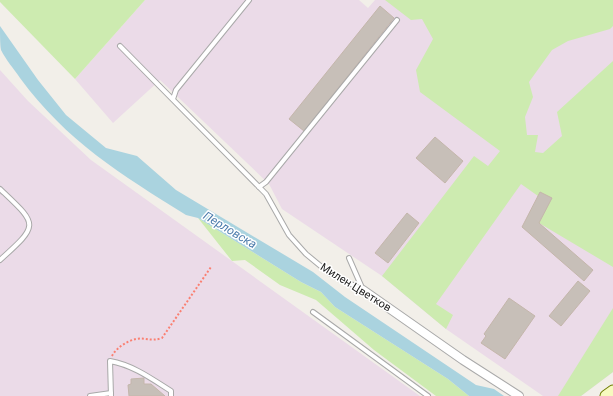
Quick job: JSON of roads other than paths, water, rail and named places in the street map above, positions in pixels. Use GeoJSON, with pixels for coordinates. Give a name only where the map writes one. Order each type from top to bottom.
{"type":"FeatureCollection","features":[{"type":"Feature","properties":{"kind":"street","name":"Милен Цветков"},"geometry":{"type":"LineString","coordinates":[[363,290],[463,360],[519,396]]}},
{"type":"Feature","properties":{"kind":"street"},"geometry":{"type":"LineString","coordinates":[[606,396],[613,391]]}},
{"type":"Feature","properties":{"kind":"lane"},"geometry":{"type":"LineString","coordinates":[[173,99],[176,90],[249,0]]}},
{"type":"Feature","properties":{"kind":"lane"},"geometry":{"type":"LineString","coordinates":[[259,187],[266,182],[397,20]]}},
{"type":"Feature","properties":{"kind":"lane","name":"Милен Цветков"},"geometry":{"type":"LineString","coordinates":[[120,46],[266,194],[289,235],[306,254],[329,273],[363,290]]}},
{"type":"Feature","properties":{"kind":"lane"},"geometry":{"type":"LineString","coordinates":[[0,188],[28,217],[30,227],[24,238],[0,260]]}},
{"type":"Feature","properties":{"kind":"lane"},"geometry":{"type":"LineString","coordinates":[[350,258],[363,290]]}},
{"type":"Feature","properties":{"kind":"lane"},"geometry":{"type":"LineString","coordinates":[[313,312],[428,396]]}},
{"type":"Feature","properties":{"kind":"lane"},"geometry":{"type":"LineString","coordinates":[[90,396],[111,395],[110,361],[124,363],[146,375],[171,391],[171,396]]}},
{"type":"Feature","properties":{"kind":"water","name":"Перловска"},"geometry":{"type":"Polygon","coordinates":[[[0,26],[38,80],[66,115],[106,148],[137,156],[176,190],[313,272],[345,297],[476,385],[494,389],[504,396],[469,396],[448,379],[335,307],[321,292],[301,282],[198,218],[186,215],[117,171],[56,120],[20,78],[1,50],[0,26]]]}}]}
